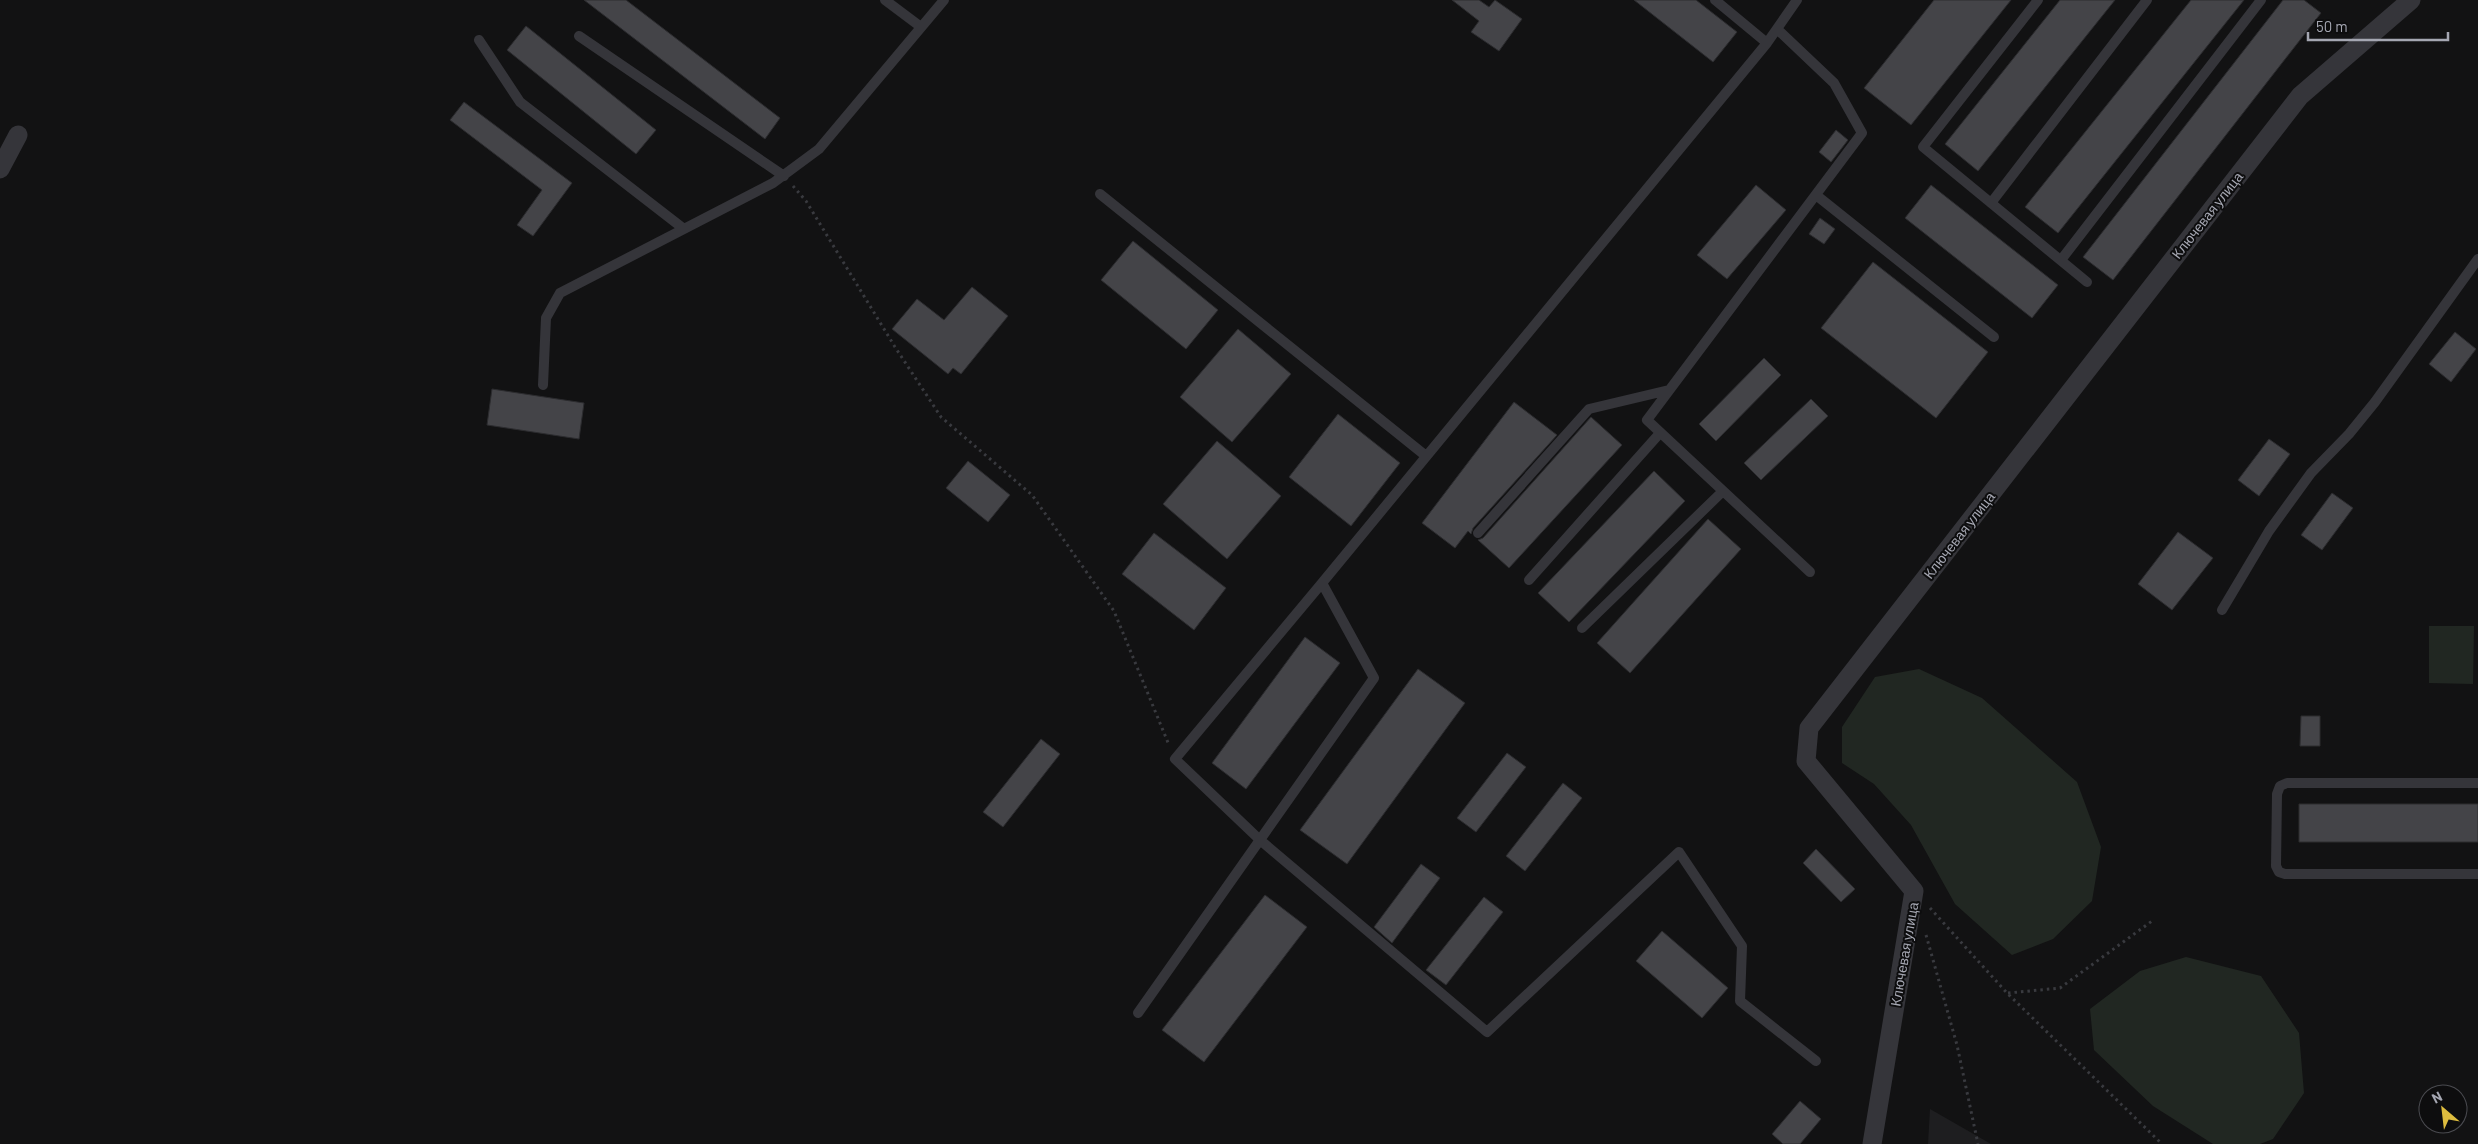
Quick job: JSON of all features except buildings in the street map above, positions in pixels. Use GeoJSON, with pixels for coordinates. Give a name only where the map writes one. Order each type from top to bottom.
{"type":"FeatureCollection","features":[{"type":"Feature","properties":{"kind":"street","name":"Ключевая улица"},"geometry":{"type":"LineString","coordinates":[[1872,1144],[1914,891],[1806,761],[1809,728],[2300,96],[2411,0]]}},
{"type":"Feature","properties":{"kind":"street"},"geometry":{"type":"LineString","coordinates":[[0,169],[18,135]]}},
{"type":"Feature","properties":{"kind":"lane"},"geometry":{"type":"LineString","coordinates":[[885,0],[921,27]]}},
{"type":"Feature","properties":{"kind":"lane"},"geometry":{"type":"LineString","coordinates":[[543,386],[546,318],[560,293],[774,183],[784,176],[819,149],[944,0]]}},
{"type":"Feature","properties":{"kind":"lane"},"geometry":{"type":"LineString","coordinates":[[1715,0],[1767,43]]}},
{"type":"Feature","properties":{"kind":"lane"},"geometry":{"type":"LineString","coordinates":[[1797,0],[1767,43],[1175,759],[1260,840],[1487,1032],[1679,852],[1742,946],[1740,1001],[1816,1061]]}},
{"type":"Feature","properties":{"kind":"lane"},"geometry":{"type":"LineString","coordinates":[[2038,0],[1923,147],[2087,282]]}},
{"type":"Feature","properties":{"kind":"lane"},"geometry":{"type":"LineString","coordinates":[[1991,203],[2147,0]]}},
{"type":"Feature","properties":{"kind":"lane"},"geometry":{"type":"LineString","coordinates":[[2061,260],[2261,0]]}},
{"type":"Feature","properties":{"kind":"lane"},"geometry":{"type":"LineString","coordinates":[[1777,29],[1834,83],[1862,133],[1647,420],[1810,572]]}},
{"type":"Feature","properties":{"kind":"lane"},"geometry":{"type":"LineString","coordinates":[[578,36],[784,176]]}},
{"type":"Feature","properties":{"kind":"lane"},"geometry":{"type":"LineString","coordinates":[[479,40],[520,102],[684,229]]}},
{"type":"Feature","properties":{"kind":"lane"},"geometry":{"type":"LineString","coordinates":[[1100,194],[1426,456]]}},
{"type":"Feature","properties":{"kind":"lane"},"geometry":{"type":"LineString","coordinates":[[1816,195],[1994,337]]}},
{"type":"Feature","properties":{"kind":"lane"},"geometry":{"type":"LineString","coordinates":[[2222,610],[2269,531],[2306,480],[2375,402],[2478,259]]}},
{"type":"Feature","properties":{"kind":"lane"},"geometry":{"type":"LineString","coordinates":[[1478,533],[1589,409],[1669,390]]}},
{"type":"Feature","properties":{"kind":"lane"},"geometry":{"type":"LineString","coordinates":[[1529,580],[1660,433]]}},
{"type":"Feature","properties":{"kind":"lane"},"geometry":{"type":"LineString","coordinates":[[1582,628],[1723,491]]}},
{"type":"Feature","properties":{"kind":"lane"},"geometry":{"type":"LineString","coordinates":[[1138,1014],[1374,678],[1322,583]]}},
{"type":"Feature","properties":{"kind":"lane"},"geometry":{"type":"LineString","coordinates":[[2478,783],[2288,782],[2280,786],[2277,794],[2276,866],[2279,872],[2285,874],[2478,874]]}},
{"type":"Feature","properties":{"kind":"path"},"geometry":{"type":"LineString","coordinates":[[784,176],[806,201],[894,347],[941,417],[1032,495],[1114,610],[1175,759]]}},
{"type":"Feature","properties":{"kind":"path"},"geometry":{"type":"LineString","coordinates":[[1914,891],[2007,993],[2162,1144]]}},
{"type":"Feature","properties":{"kind":"path"},"geometry":{"type":"LineString","coordinates":[[2007,993],[2060,988],[2152,921]]}},
{"type":"Feature","properties":{"kind":"path"},"geometry":{"type":"LineString","coordinates":[[1925,930],[1957,1045],[1978,1144]]}},
{"type":"Feature","properties":{"kind":"shaded area"},"geometry":{"type":"Polygon","coordinates":[[[2429,626],[2474,626],[2473,684],[2429,683],[2429,626]]]}},
{"type":"Feature","properties":{"kind":"shaded area"},"geometry":{"type":"Polygon","coordinates":[[[1919,669],[1982,698],[2077,782],[2101,847],[2092,901],[2053,939],[2012,955],[1955,904],[1911,825],[1874,784],[1842,763],[1842,727],[1875,677],[1919,669]]]}},
{"type":"Feature","properties":{"kind":"shaded area"},"geometry":{"type":"Polygon","coordinates":[[[2186,957],[2261,976],[2299,1033],[2304,1093],[2273,1139],[2260,1144],[2213,1144],[2153,1106],[2094,1050],[2090,1009],[2140,971],[2186,957]]]}},
{"type":"Feature","properties":{"kind":"shaded area"},"geometry":{"type":"Polygon","coordinates":[[[1930,1109],[1991,1144],[1928,1144],[1930,1109]]]}}]}
